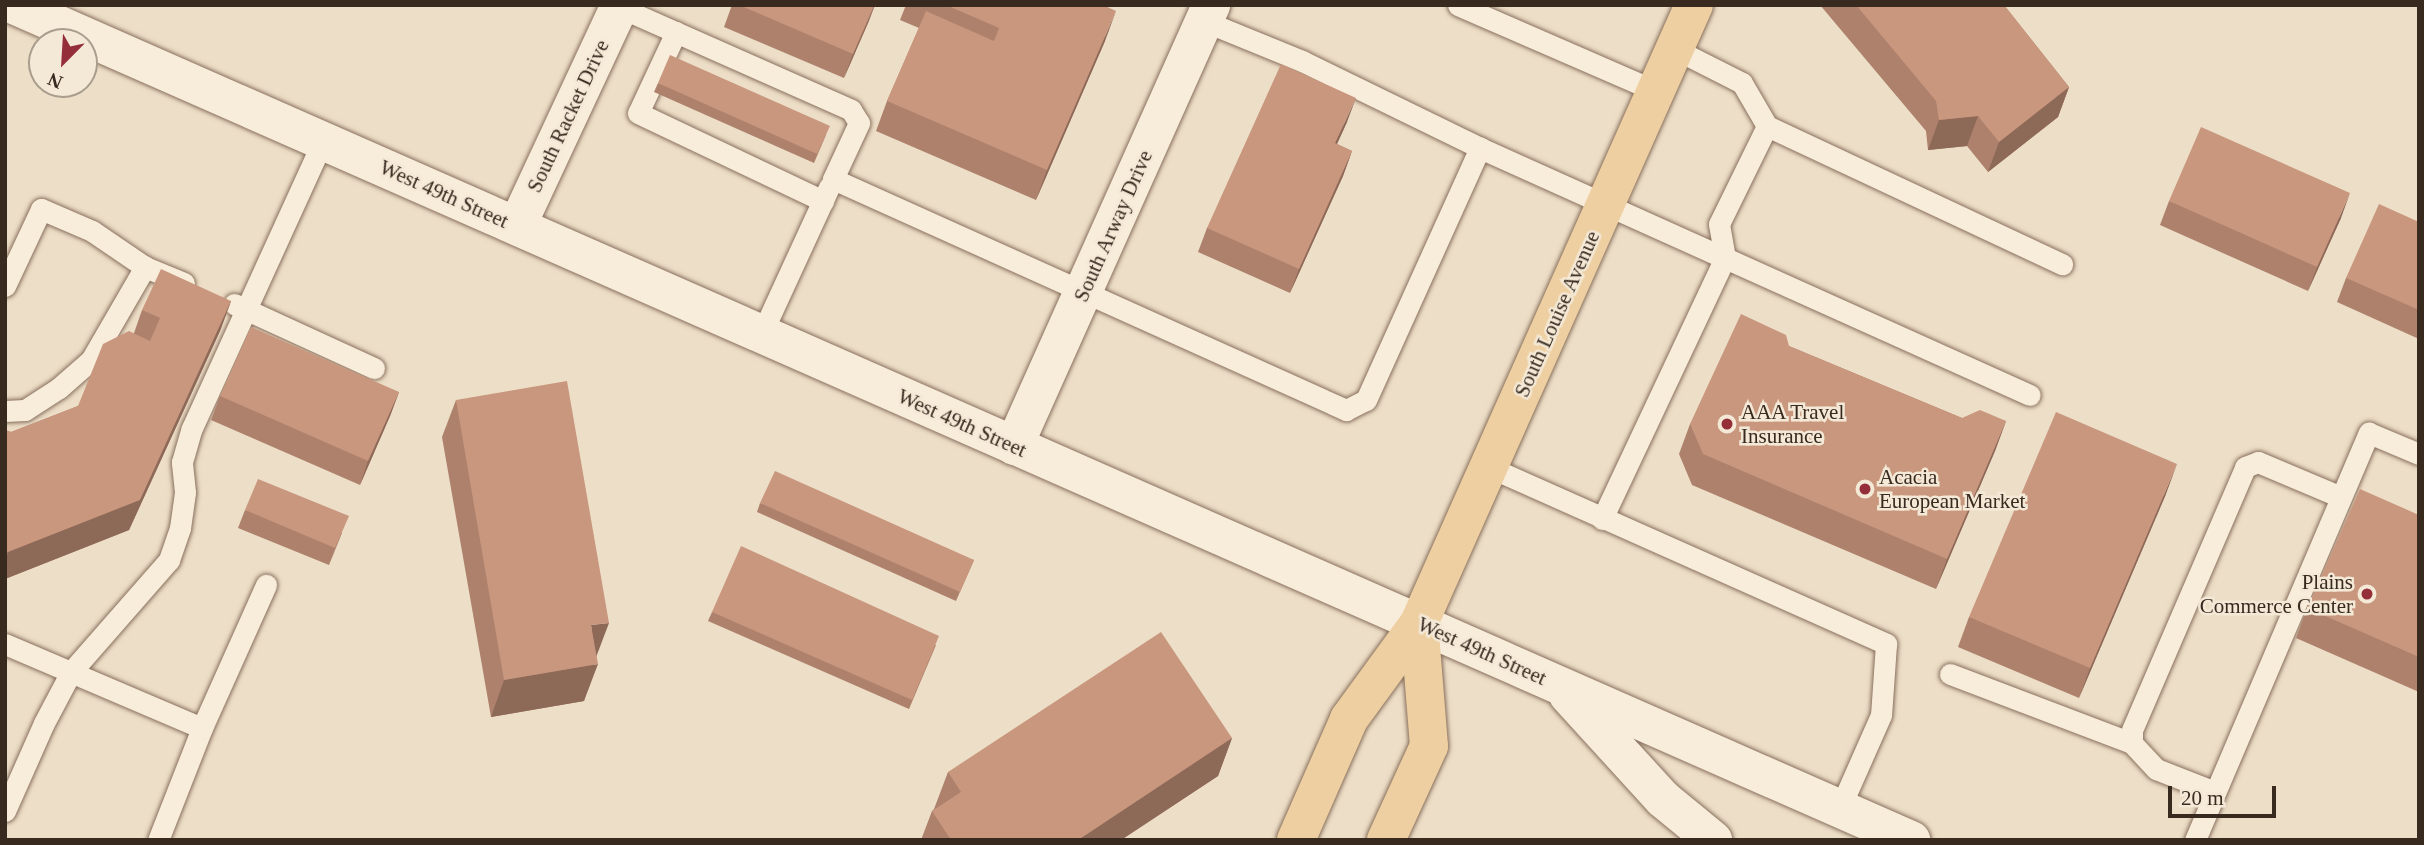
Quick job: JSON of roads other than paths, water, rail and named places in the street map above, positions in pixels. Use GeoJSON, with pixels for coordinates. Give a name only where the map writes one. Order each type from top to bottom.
{"type":"FeatureCollection","features":[{"type":"Feature","properties":{"kind":"main road","name":"West 49th Street"},"geometry":{"type":"LineString","coordinates":[[14,5],[1911,840]]}},
{"type":"Feature","properties":{"kind":"main road","name":"South Louise Avenue"},"geometry":{"type":"LineString","coordinates":[[1296,840],[1349,719],[1419,623],[1695,5]]}},
{"type":"Feature","properties":{"kind":"main road","name":"South Racket Drive"},"geometry":{"type":"LineString","coordinates":[[517,226],[620,6]]}},
{"type":"Feature","properties":{"kind":"main road","name":"South Arway Drive"},"geometry":{"type":"LineString","coordinates":[[1014,446],[1207,13]]}},
{"type":"Feature","properties":{"kind":"main road","name":"South Louise Avenue"},"geometry":{"type":"LineString","coordinates":[[1386,840],[1429,746],[1419,623]]}},
{"type":"Feature","properties":{"kind":"main road"},"geometry":{"type":"LineString","coordinates":[[1557,684],[1663,799],[1713,840]]}},
{"type":"Feature","properties":{"kind":"lane"},"geometry":{"type":"LineString","coordinates":[[1458,5],[1656,91]]}},
{"type":"Feature","properties":{"kind":"lane"},"geometry":{"type":"LineString","coordinates":[[620,6],[851,110],[859,123],[761,335]]}},
{"type":"Feature","properties":{"kind":"lane"},"geometry":{"type":"LineString","coordinates":[[1207,13],[1480,148],[2030,395]]}},
{"type":"Feature","properties":{"kind":"lane"},"geometry":{"type":"LineString","coordinates":[[676,32],[638,113],[823,201]]}},
{"type":"Feature","properties":{"kind":"lane"},"geometry":{"type":"LineString","coordinates":[[1675,50],[1742,83],[1767,126],[2062,264]]}},
{"type":"Feature","properties":{"kind":"lane"},"geometry":{"type":"LineString","coordinates":[[1601,519],[1725,257],[1718,224],[1767,126]]}},
{"type":"Feature","properties":{"kind":"lane"},"geometry":{"type":"LineString","coordinates":[[5,811],[71,672],[169,560],[180,528],[185,492],[182,462],[192,428],[323,141]]}},
{"type":"Feature","properties":{"kind":"lane"},"geometry":{"type":"LineString","coordinates":[[833,179],[1346,410],[1366,400],[1480,148]]}},
{"type":"Feature","properties":{"kind":"lane"},"geometry":{"type":"LineString","coordinates":[[5,286],[41,209],[92,231],[145,267],[374,368]]}},
{"type":"Feature","properties":{"kind":"lane"},"geometry":{"type":"LineString","coordinates":[[5,411],[25,410],[59,388],[91,360],[145,267]]}},
{"type":"Feature","properties":{"kind":"lane"},"geometry":{"type":"LineString","coordinates":[[2195,840],[2369,433],[2419,454]]}},
{"type":"Feature","properties":{"kind":"lane"},"geometry":{"type":"LineString","coordinates":[[2132,743],[2132,730],[2245,467],[2258,463],[2341,497]]}},
{"type":"Feature","properties":{"kind":"lane"},"geometry":{"type":"LineString","coordinates":[[1489,467],[1886,644],[1881,715],[1840,808]]}},
{"type":"Feature","properties":{"kind":"lane"},"geometry":{"type":"LineString","coordinates":[[158,840],[202,728],[266,585]]}},
{"type":"Feature","properties":{"kind":"lane"},"geometry":{"type":"LineString","coordinates":[[5,644],[202,728]]}},
{"type":"Feature","properties":{"kind":"lane"},"geometry":{"type":"LineString","coordinates":[[1950,674],[2132,743],[2156,769],[2215,792]]}},
{"type":"Feature","properties":{"kind":"place","name":"AAA Travel Insurance"},"geometry":{"type":"Point","coordinates":[1727,424]}},
{"type":"Feature","properties":{"kind":"place","name":"Acacia European Market"},"geometry":{"type":"Point","coordinates":[1865,489]}},
{"type":"Feature","properties":{"kind":"place","name":"Plains Commerce Center"},"geometry":{"type":"Point","coordinates":[2367,594]}}]}
